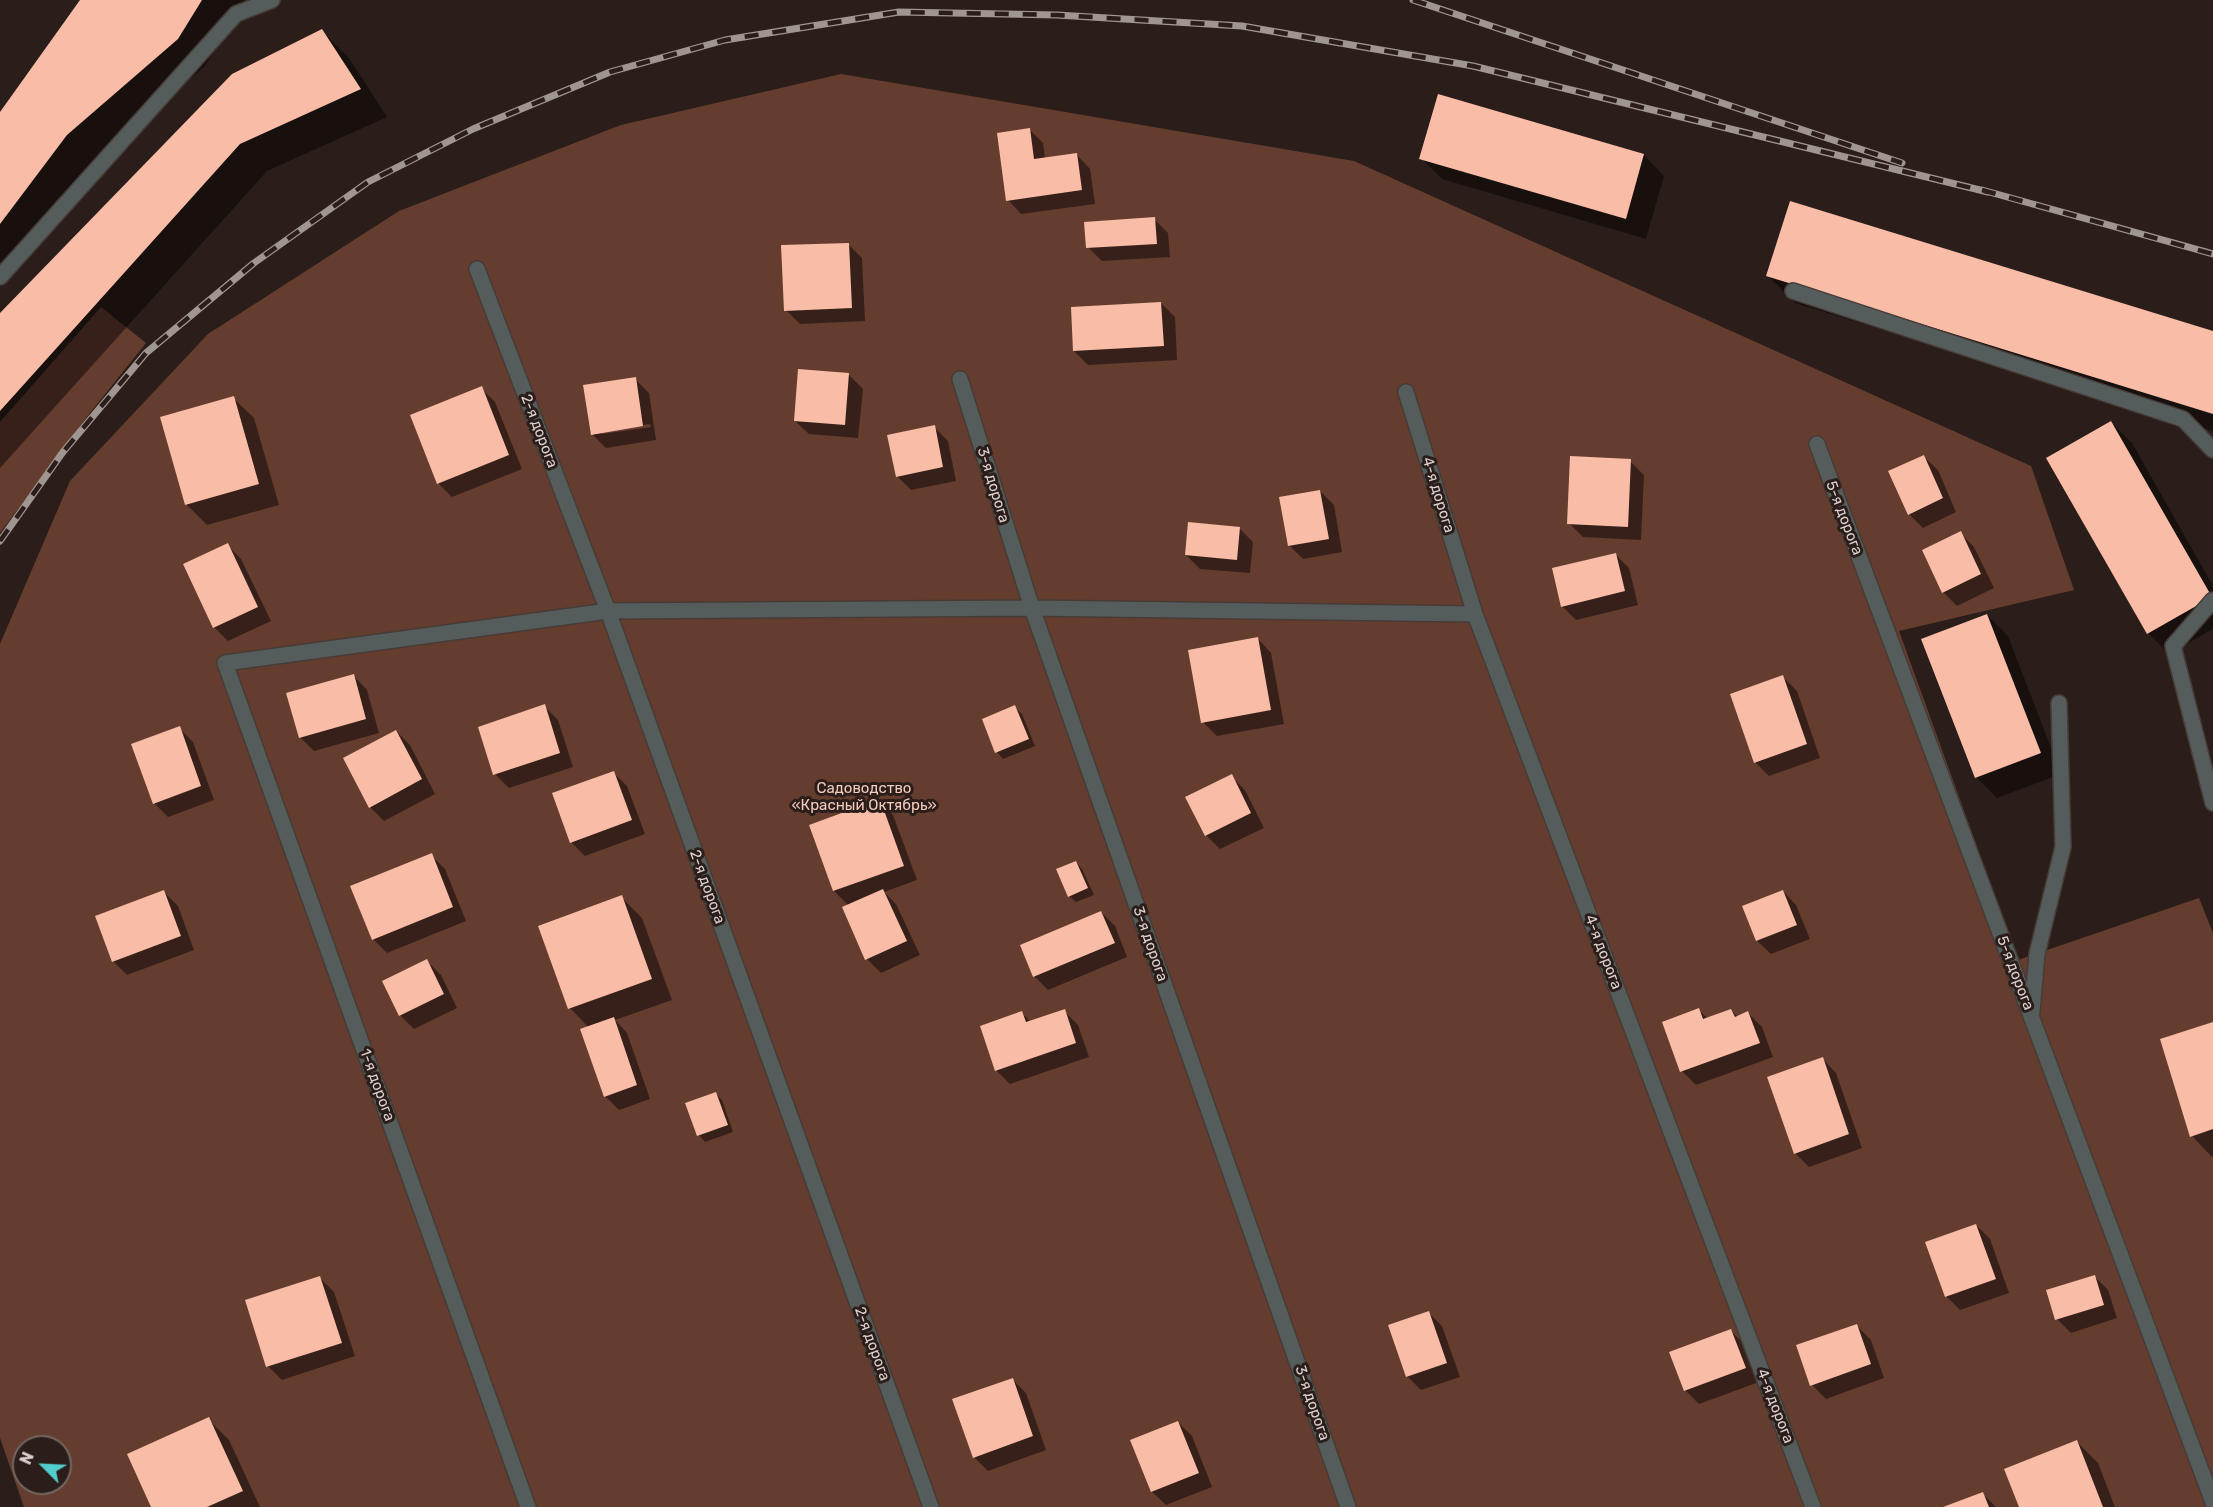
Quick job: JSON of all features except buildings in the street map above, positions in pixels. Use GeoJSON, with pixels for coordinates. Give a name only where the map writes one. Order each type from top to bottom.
{"type":"FeatureCollection","features":[{"type":"Feature","properties":{"kind":"lane"},"geometry":{"type":"LineString","coordinates":[[0,277],[236,14],[272,0]]}},
{"type":"Feature","properties":{"kind":"lane","name":"2-я дорога"},"geometry":{"type":"LineString","coordinates":[[477,269],[608,611],[930,1507]]}},
{"type":"Feature","properties":{"kind":"lane"},"geometry":{"type":"LineString","coordinates":[[1793,291],[2183,419],[2213,450]]}},
{"type":"Feature","properties":{"kind":"lane","name":"3-я дорога"},"geometry":{"type":"LineString","coordinates":[[960,379],[1032,609],[1348,1507]]}},
{"type":"Feature","properties":{"kind":"lane","name":"4-я дорога"},"geometry":{"type":"LineString","coordinates":[[1406,392],[1475,614],[1813,1507]]}},
{"type":"Feature","properties":{"kind":"lane","name":"5-я дорога"},"geometry":{"type":"LineString","coordinates":[[1817,444],[2213,1502]]}},
{"type":"Feature","properties":{"kind":"lane"},"geometry":{"type":"LineString","coordinates":[[2213,600],[2173,646],[2213,803]]}},
{"type":"Feature","properties":{"kind":"lane"},"geometry":{"type":"LineString","coordinates":[[608,611],[1032,609],[1475,614]]}},
{"type":"Feature","properties":{"kind":"lane","name":"1-я дорога"},"geometry":{"type":"LineString","coordinates":[[528,1507],[225,663],[608,611]]}},
{"type":"Feature","properties":{"kind":"lane"},"geometry":{"type":"LineString","coordinates":[[2032,1017],[2037,954],[2063,847],[2059,703]]}},
{"type":"Feature","properties":{"kind":"green space","name":"Садоводство «Красный Октябрь»"},"geometry":{"type":"Polygon","coordinates":[[[841,74],[1354,161],[2031,466],[2074,590],[1899,631],[2018,960],[2199,898],[2213,933],[2213,1507],[24,1507],[20,1495],[72,1495],[72,1435],[12,1435],[12,1472],[0,1438],[0,644],[70,481],[208,334],[399,211],[621,125],[841,74]]]}},
{"type":"Feature","properties":{"kind":"green space"},"geometry":{"type":"Polygon","coordinates":[[[101,307],[146,343],[0,533],[0,422],[101,307]]]}},
{"type":"Feature","properties":{"kind":"railway"},"geometry":{"type":"LineString","coordinates":[[1413,0],[1902,163]]}},
{"type":"Feature","properties":{"kind":"railway"},"geometry":{"type":"LineString","coordinates":[[0,541],[63,452],[146,353],[254,263],[368,182],[473,129],[610,72],[725,40],[899,12],[1057,15],[1242,26],[1473,66],[1988,192]]}},
{"type":"Feature","properties":{"kind":"railway"},"geometry":{"type":"LineString","coordinates":[[1982,190],[2213,254]]}}]}
